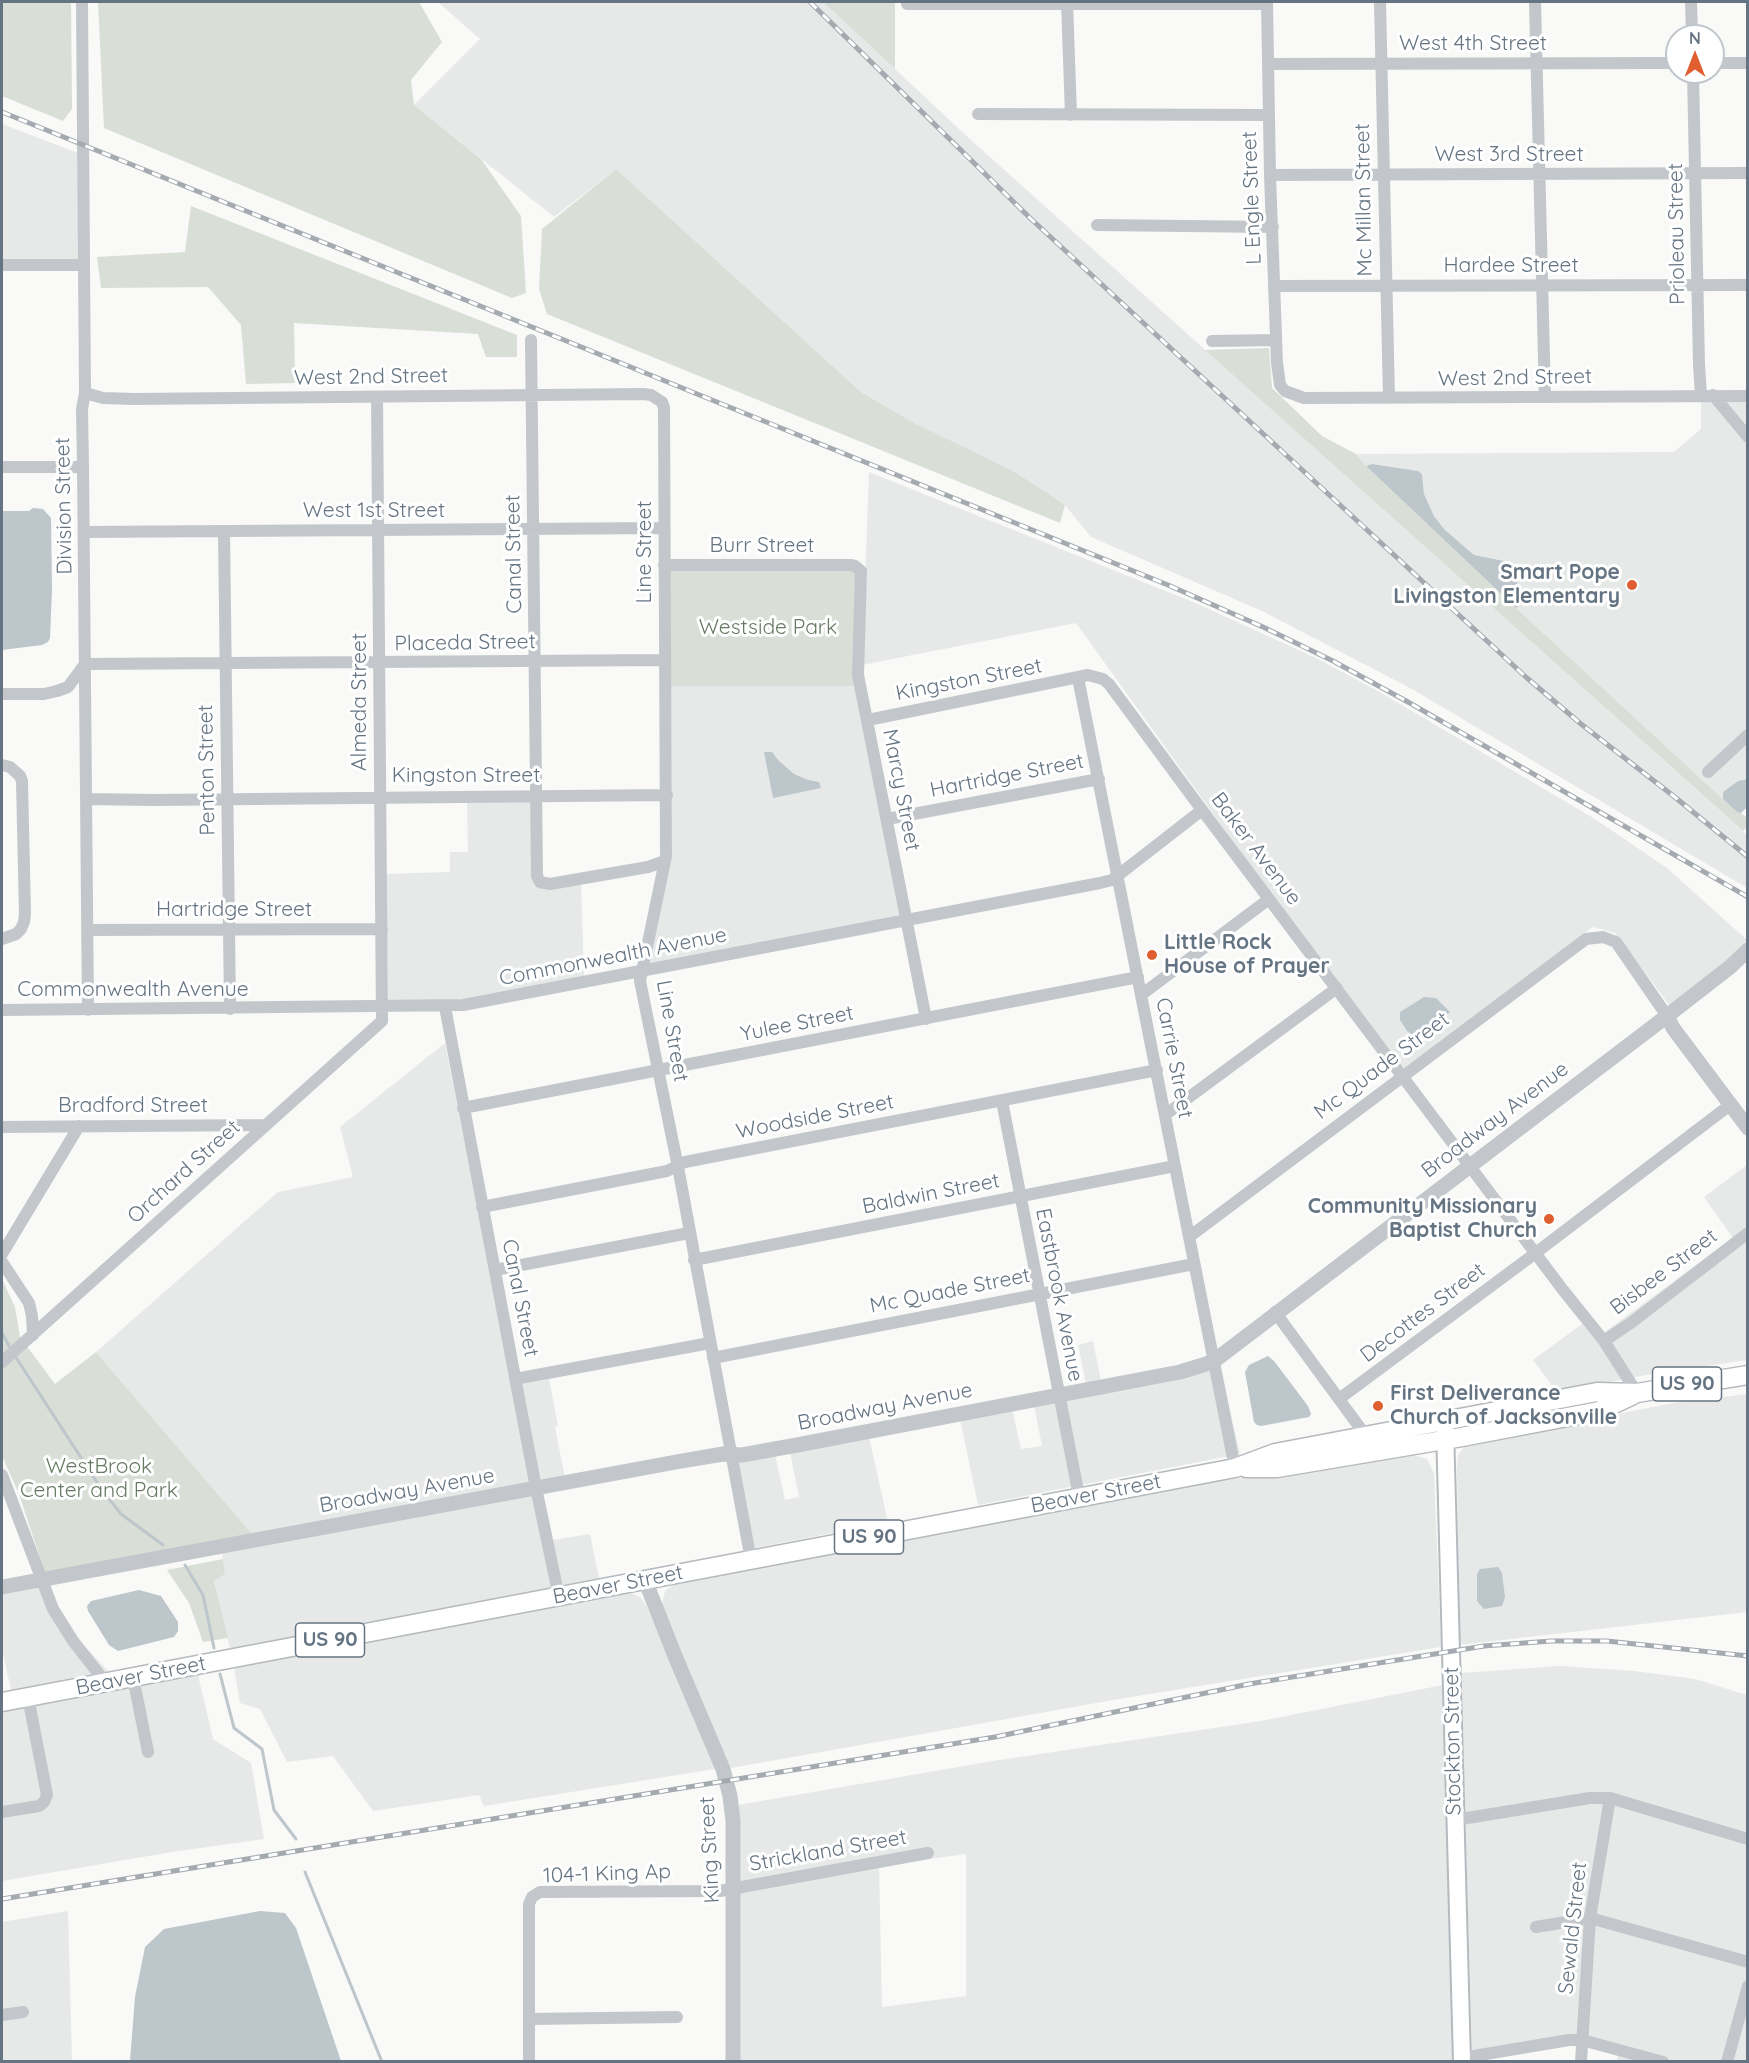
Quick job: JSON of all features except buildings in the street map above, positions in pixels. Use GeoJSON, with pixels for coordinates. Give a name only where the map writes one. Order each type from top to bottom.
{"type":"FeatureCollection","features":[{"type":"Feature","properties":{"kind":"main road","name":"Beaver Street"},"geometry":{"type":"LineString","coordinates":[[1312,1455],[1365,1436],[1597,1392],[1637,1393],[1744,1377]]}},
{"type":"Feature","properties":{"kind":"main road","name":"Beaver Street"},"geometry":{"type":"LineString","coordinates":[[2,1702],[1235,1468],[1275,1453],[1312,1455],[1379,1452],[1446,1440],[1599,1411],[1637,1393]]}},
{"type":"Feature","properties":{"kind":"main road","name":"Stockton Street"},"geometry":{"type":"LineString","coordinates":[[1445,1421],[1462,2060]]}},
{"type":"Feature","properties":{"kind":"street","name":"Division Street"},"geometry":{"type":"LineString","coordinates":[[82,2],[85,393],[82,410],[87,1010]]}},
{"type":"Feature","properties":{"kind":"street","name":"Mc Millan Street"},"geometry":{"type":"LineString","coordinates":[[1380,2],[1389,398]]}},
{"type":"Feature","properties":{"kind":"street"},"geometry":{"type":"LineString","coordinates":[[1535,2],[1545,397]]}},
{"type":"Feature","properties":{"kind":"street"},"geometry":{"type":"LineString","coordinates":[[1691,2],[1692,24]]}},
{"type":"Feature","properties":{"kind":"street"},"geometry":{"type":"LineString","coordinates":[[1067,3],[1071,115]]}},
{"type":"Feature","properties":{"kind":"street"},"geometry":{"type":"LineString","coordinates":[[907,4],[1267,3]]}},
{"type":"Feature","properties":{"kind":"street","name":"L Engle Street"},"geometry":{"type":"LineString","coordinates":[[1267,3],[1276,340],[1280,385],[1285,391]]}},
{"type":"Feature","properties":{"kind":"street","name":"West 4th Street"},"geometry":{"type":"LineString","coordinates":[[1269,64],[1665,63]]}},
{"type":"Feature","properties":{"kind":"street"},"geometry":{"type":"LineString","coordinates":[[1725,63],[1748,63]]}},
{"type":"Feature","properties":{"kind":"street","name":"Prioleau Street"},"geometry":{"type":"LineString","coordinates":[[1693,84],[1699,365],[1707,395]]}},
{"type":"Feature","properties":{"kind":"street"},"geometry":{"type":"LineString","coordinates":[[978,114],[1269,115]]}},
{"type":"Feature","properties":{"kind":"street","name":"West 3rd Street"},"geometry":{"type":"LineString","coordinates":[[1270,175],[1748,173]]}},
{"type":"Feature","properties":{"kind":"street"},"geometry":{"type":"LineString","coordinates":[[1097,225],[1273,228]]}},
{"type":"Feature","properties":{"kind":"street"},"geometry":{"type":"LineString","coordinates":[[2,265],[84,265]]}},
{"type":"Feature","properties":{"kind":"street","name":"Hardee Street"},"geometry":{"type":"LineString","coordinates":[[1274,286],[1748,285]]}},
{"type":"Feature","properties":{"kind":"street","name":"Canal Street"},"geometry":{"type":"LineString","coordinates":[[531,340],[537,876],[540,882],[550,884],[648,867],[665,861]]}},
{"type":"Feature","properties":{"kind":"street"},"geometry":{"type":"LineString","coordinates":[[1212,341],[1276,340]]}},
{"type":"Feature","properties":{"kind":"street","name":"West 2nd Street"},"geometry":{"type":"LineString","coordinates":[[1285,391],[1304,398],[1748,396]]}},
{"type":"Feature","properties":{"kind":"street","name":"West 2nd Street"},"geometry":{"type":"LineString","coordinates":[[85,393],[103,398],[134,399],[644,394],[657,398]]}},
{"type":"Feature","properties":{"kind":"street"},"geometry":{"type":"LineString","coordinates":[[1707,395],[1748,437]]}},
{"type":"Feature","properties":{"kind":"street","name":"Almeda Street"},"geometry":{"type":"LineString","coordinates":[[376,397],[383,1007]]}},
{"type":"Feature","properties":{"kind":"street","name":"Line Street"},"geometry":{"type":"LineString","coordinates":[[657,398],[664,408],[667,795],[665,861],[640,981],[678,1167],[751,1560]]}},
{"type":"Feature","properties":{"kind":"street"},"geometry":{"type":"LineString","coordinates":[[2,467],[83,467]]}},
{"type":"Feature","properties":{"kind":"street","name":"West 1st Street"},"geometry":{"type":"LineString","coordinates":[[84,532],[664,528]]}},
{"type":"Feature","properties":{"kind":"street","name":"Penton Street"},"geometry":{"type":"LineString","coordinates":[[224,531],[230,1009]]}},
{"type":"Feature","properties":{"kind":"street","name":"Burr Street"},"geometry":{"type":"LineString","coordinates":[[664,565],[850,565],[859,568]]}},
{"type":"Feature","properties":{"kind":"street","name":"Marcy Street"},"geometry":{"type":"LineString","coordinates":[[859,568],[862,575],[858,675],[926,1018]]}},
{"type":"Feature","properties":{"kind":"street","name":"Placeda Street"},"geometry":{"type":"LineString","coordinates":[[85,664],[665,660]]}},
{"type":"Feature","properties":{"kind":"street"},"geometry":{"type":"LineString","coordinates":[[2,694],[57,692],[68,687],[85,664]]}},
{"type":"Feature","properties":{"kind":"street","name":"Baker Avenue"},"geometry":{"type":"LineString","coordinates":[[1078,678],[1088,675],[1103,679],[1109,684],[1604,1341],[1637,1393]]}},
{"type":"Feature","properties":{"kind":"street","name":"Kingston Street"},"geometry":{"type":"LineString","coordinates":[[868,720],[1078,678]]}},
{"type":"Feature","properties":{"kind":"street","name":"Carrie Street"},"geometry":{"type":"LineString","coordinates":[[1078,678],[1235,1468]]}},
{"type":"Feature","properties":{"kind":"street"},"geometry":{"type":"LineString","coordinates":[[1708,772],[1748,735]]}},
{"type":"Feature","properties":{"kind":"street"},"geometry":{"type":"LineString","coordinates":[[2,765],[10,767],[22,781],[25,914],[21,929],[16,934],[2,939]]}},
{"type":"Feature","properties":{"kind":"street","name":"Hartridge Street"},"geometry":{"type":"LineString","coordinates":[[887,819],[1099,778]]}},
{"type":"Feature","properties":{"kind":"street","name":"Kingston Street"},"geometry":{"type":"LineString","coordinates":[[86,799],[667,795]]}},
{"type":"Feature","properties":{"kind":"street","name":"Commonwealth Avenue"},"geometry":{"type":"LineString","coordinates":[[2,1010],[463,1005],[1112,880],[1202,810]]}},
{"type":"Feature","properties":{"kind":"street"},"geometry":{"type":"LineString","coordinates":[[1142,995],[1269,899]]}},
{"type":"Feature","properties":{"kind":"street","name":"Hartridge Street"},"geometry":{"type":"LineString","coordinates":[[87,930],[382,929]]}},
{"type":"Feature","properties":{"kind":"street","name":"Mc Quade Street"},"geometry":{"type":"LineString","coordinates":[[1189,1237],[1586,939],[1603,937],[1616,942],[1667,1016]]}},
{"type":"Feature","properties":{"kind":"street"},"geometry":{"type":"LineString","coordinates":[[1748,950],[1730,967],[1667,1016],[1673,1028],[1748,1128]]}},
{"type":"Feature","properties":{"kind":"street","name":"Yulee Street"},"geometry":{"type":"LineString","coordinates":[[463,1108],[1138,977]]}},
{"type":"Feature","properties":{"kind":"street"},"geometry":{"type":"LineString","coordinates":[[1165,1115],[1337,988]]}},
{"type":"Feature","properties":{"kind":"street","name":"Canal Street"},"geometry":{"type":"LineString","coordinates":[[445,1006],[536,1488],[559,1597]]}},
{"type":"Feature","properties":{"kind":"street","name":"Orchard Street"},"geometry":{"type":"LineString","coordinates":[[2,1362],[382,1021],[383,1007]]}},
{"type":"Feature","properties":{"kind":"street","name":"Broadway Avenue"},"geometry":{"type":"LineString","coordinates":[[2,1587],[676,1462],[742,1455],[786,1447],[1186,1371],[1214,1361],[1275,1312],[1667,1016]]}},
{"type":"Feature","properties":{"kind":"street","name":"Woodside Street"},"geometry":{"type":"LineString","coordinates":[[482,1207],[667,1171],[685,1162],[1157,1070]]}},
{"type":"Feature","properties":{"kind":"street","name":"Eastbrook Avenue"},"geometry":{"type":"LineString","coordinates":[[1002,1101],[1079,1496]]}},
{"type":"Feature","properties":{"kind":"street","name":"Decottes Street"},"geometry":{"type":"LineString","coordinates":[[1339,1399],[1730,1105]]}},
{"type":"Feature","properties":{"kind":"street","name":"Bradford Street"},"geometry":{"type":"LineString","coordinates":[[2,1127],[265,1125]]}},
{"type":"Feature","properties":{"kind":"street"},"geometry":{"type":"LineString","coordinates":[[2,1254],[79,1126]]}},
{"type":"Feature","properties":{"kind":"street","name":"Baldwin Street"},"geometry":{"type":"LineString","coordinates":[[694,1260],[1175,1166]]}},
{"type":"Feature","properties":{"kind":"street"},"geometry":{"type":"LineString","coordinates":[[495,1270],[689,1233]]}},
{"type":"Feature","properties":{"kind":"street","name":"Bisbee Street"},"geometry":{"type":"LineString","coordinates":[[1604,1341],[1748,1233]]}},
{"type":"Feature","properties":{"kind":"street"},"geometry":{"type":"LineString","coordinates":[[2,1262],[29,1303],[33,1335]]}},
{"type":"Feature","properties":{"kind":"street","name":"Mc Quade Street"},"geometry":{"type":"LineString","coordinates":[[713,1358],[1194,1264]]}},
{"type":"Feature","properties":{"kind":"street"},"geometry":{"type":"LineString","coordinates":[[1275,1312],[1379,1452]]}},
{"type":"Feature","properties":{"kind":"street"},"geometry":{"type":"LineString","coordinates":[[515,1379],[710,1343]]}},
{"type":"Feature","properties":{"kind":"street"},"geometry":{"type":"LineString","coordinates":[[2,1475],[12,1497],[40,1580],[53,1609],[72,1641],[106,1683]]}},
{"type":"Feature","properties":{"kind":"street","name":"King Street"},"geometry":{"type":"LineString","coordinates":[[645,1580],[727,1782],[733,1821],[733,2061]]}},
{"type":"Feature","properties":{"kind":"street"},"geometry":{"type":"LineString","coordinates":[[133,1677],[148,1752]]}},
{"type":"Feature","properties":{"kind":"street"},"geometry":{"type":"LineString","coordinates":[[2,1812],[39,1806],[45,1802],[47,1795],[28,1697]]}},
{"type":"Feature","properties":{"kind":"street"},"geometry":{"type":"LineString","coordinates":[[1455,1820],[1590,1798],[1610,1798],[1748,1839]]}},
{"type":"Feature","properties":{"kind":"street","name":"Sewald Street"},"geometry":{"type":"LineString","coordinates":[[1581,2061],[1590,1917],[1610,1798]]}},
{"type":"Feature","properties":{"kind":"street","name":"Strickland Street"},"geometry":{"type":"LineString","coordinates":[[734,1887],[928,1853]]}},
{"type":"Feature","properties":{"kind":"street","name":"104-1 King Ap"},"geometry":{"type":"LineString","coordinates":[[529,2019],[528,1904],[532,1897],[540,1892],[720,1891],[734,1887]]}},
{"type":"Feature","properties":{"kind":"street"},"geometry":{"type":"LineString","coordinates":[[1536,1927],[1590,1917],[1748,1962]]}},
{"type":"Feature","properties":{"kind":"street"},"geometry":{"type":"LineString","coordinates":[[1727,2061],[1748,1986]]}},
{"type":"Feature","properties":{"kind":"street"},"geometry":{"type":"LineString","coordinates":[[2,2015],[23,2012]]}},
{"type":"Feature","properties":{"kind":"street"},"geometry":{"type":"LineString","coordinates":[[529,2061],[529,2019],[677,2017]]}},
{"type":"Feature","properties":{"kind":"street"},"geometry":{"type":"LineString","coordinates":[[1462,2060],[1569,2040],[1582,2040],[1663,2061]]}},
{"type":"Feature","properties":{"kind":"shaded area"},"geometry":{"type":"Polygon","coordinates":[[[438,2],[823,2],[972,141],[1747,835],[1747,888],[1412,689],[1262,611],[1091,537],[1065,505],[861,392],[616,169],[554,217],[414,105],[480,39],[438,2]]]}},
{"type":"Feature","properties":{"kind":"shaded area"},"geometry":{"type":"Polygon","coordinates":[[[2,124],[78,153],[78,260],[2,260],[2,124]]]}},
{"type":"Feature","properties":{"kind":"shaded area","name":"Smart Pope Livingston Elementary"},"geometry":{"type":"Polygon","coordinates":[[[1701,401],[1747,401],[1747,779],[1738,781],[1723,792],[1723,799],[1516,608],[1520,605],[1509,562],[1474,555],[1444,529],[1434,516],[1424,494],[1422,474],[1418,471],[1372,464],[1366,466],[1356,454],[1674,452],[1701,429],[1701,401]]]}},
{"type":"Feature","properties":{"kind":"shaded area"},"geometry":{"type":"Polygon","coordinates":[[[1372,464],[1418,471],[1422,474],[1424,494],[1434,516],[1444,529],[1474,555],[1515,565],[1520,605],[1516,608],[1366,466],[1372,464]]]}},
{"type":"Feature","properties":{"kind":"shaded area"},"geometry":{"type":"Polygon","coordinates":[[[869,472],[1198,604],[1316,658],[1378,691],[1595,819],[1667,868],[1747,940],[1741,951],[1670,1006],[1615,933],[1593,927],[1404,1068],[1273,897],[1076,623],[862,665],[869,472]]]}},
{"type":"Feature","properties":{"kind":"shaded area"},"geometry":{"type":"Polygon","coordinates":[[[33,508],[43,509],[51,518],[50,638],[42,645],[2,650],[2,511],[29,511],[33,508]]]}},
{"type":"Feature","properties":{"kind":"shaded area"},"geometry":{"type":"Polygon","coordinates":[[[671,686],[855,686],[901,915],[650,963],[672,845],[671,686]]]}},
{"type":"Feature","properties":{"kind":"shaded area"},"geometry":{"type":"Polygon","coordinates":[[[764,752],[772,752],[794,774],[819,782],[821,788],[773,798],[764,752]]]}},
{"type":"Feature","properties":{"kind":"shaded area"},"geometry":{"type":"Polygon","coordinates":[[[1747,779],[1747,807],[1741,813],[1723,799],[1723,792],[1738,781],[1747,779]]]}},
{"type":"Feature","properties":{"kind":"shaded area"},"geometry":{"type":"Polygon","coordinates":[[[467,800],[531,800],[534,882],[581,884],[584,976],[456,1000],[388,1001],[386,874],[450,872],[450,852],[468,852],[467,800]]]}},
{"type":"Feature","properties":{"kind":"shaded area"},"geometry":{"type":"Polygon","coordinates":[[[1424,997],[1436,998],[1450,1012],[1420,1035],[1415,1036],[1407,1031],[1400,1020],[1400,1012],[1424,997]]]}},
{"type":"Feature","properties":{"kind":"shaded area"},"geometry":{"type":"Polygon","coordinates":[[[445,1043],[512,1386],[549,1379],[565,1478],[253,1535],[96,1352],[278,1192],[353,1177],[340,1127],[445,1043]]]}},
{"type":"Feature","properties":{"kind":"shaded area"},"geometry":{"type":"Polygon","coordinates":[[[1747,1165],[1747,1360],[1651,1374],[1557,1392],[1533,1360],[1582,1324],[1595,1339],[1733,1238],[1704,1197],[1747,1165]]]}},
{"type":"Feature","properties":{"kind":"shaded area"},"geometry":{"type":"Polygon","coordinates":[[[1093,1341],[1101,1381],[1086,1384],[1078,1345],[1093,1341]]]}},
{"type":"Feature","properties":{"kind":"shaded area"},"geometry":{"type":"Polygon","coordinates":[[[1268,1356],[1308,1406],[1311,1414],[1309,1417],[1261,1426],[1254,1422],[1245,1372],[1249,1365],[1268,1356]]]}},
{"type":"Feature","properties":{"kind":"shaded area"},"geometry":{"type":"Polygon","coordinates":[[[1219,1362],[1240,1454],[978,1505],[960,1419],[1012,1409],[1021,1449],[1042,1446],[1034,1405],[1219,1362]]]}},
{"type":"Feature","properties":{"kind":"shaded area"},"geometry":{"type":"Polygon","coordinates":[[[1747,1394],[1747,1612],[1459,1645],[1457,1465],[1458,1455],[1466,1444],[1673,1403],[1747,1394]]]}},
{"type":"Feature","properties":{"kind":"shaded area"},"geometry":{"type":"Polygon","coordinates":[[[869,1437],[888,1522],[755,1548],[738,1462],[775,1455],[785,1500],[799,1497],[790,1452],[869,1437]]]}},
{"type":"Feature","properties":{"kind":"shaded area"},"geometry":{"type":"Polygon","coordinates":[[[1414,1455],[1427,1459],[1434,1473],[1441,1647],[1119,1699],[731,1768],[671,1633],[662,1604],[665,1591],[673,1585],[1212,1482],[1414,1455]]]}},
{"type":"Feature","properties":{"kind":"shaded area"},"geometry":{"type":"Polygon","coordinates":[[[543,1493],[553,1540],[590,1534],[599,1578],[230,1649],[214,1580],[225,1574],[222,1552],[543,1493]]]}},
{"type":"Feature","properties":{"kind":"shaded area"},"geometry":{"type":"Polygon","coordinates":[[[1498,1567],[1502,1573],[1505,1597],[1502,1606],[1484,1609],[1477,1601],[1477,1574],[1480,1569],[1498,1567]]]}},
{"type":"Feature","properties":{"kind":"shaded area"},"geometry":{"type":"Polygon","coordinates":[[[49,1585],[58,1607],[79,1640],[108,1671],[11,1690],[2,1649],[2,1594],[49,1585]]]}},
{"type":"Feature","properties":{"kind":"shaded area"},"geometry":{"type":"Polygon","coordinates":[[[139,1590],[161,1596],[178,1622],[178,1631],[174,1637],[118,1651],[109,1645],[87,1606],[91,1601],[139,1590]]]}},
{"type":"Feature","properties":{"kind":"shaded area"},"geometry":{"type":"Polygon","coordinates":[[[626,1593],[641,1598],[647,1607],[713,1758],[715,1769],[484,1806],[479,1795],[373,1811],[333,1756],[287,1762],[260,1709],[240,1703],[234,1667],[626,1593]]]}},
{"type":"Feature","properties":{"kind":"shaded area"},"geometry":{"type":"Polygon","coordinates":[[[1560,1666],[1634,1671],[1695,1679],[1747,1695],[1747,2061],[1617,2061],[1620,2045],[1586,2038],[1472,2053],[1461,1673],[1560,1666]]]}},
{"type":"Feature","properties":{"kind":"shaded area"},"geometry":{"type":"Polygon","coordinates":[[[198,1675],[213,1739],[251,1763],[264,1839],[2,1881],[2,1712],[198,1675]]]}},
{"type":"Feature","properties":{"kind":"shaded area"},"geometry":{"type":"Polygon","coordinates":[[[1443,1685],[1451,1988],[1456,2061],[739,2061],[738,1805],[993,1761],[1261,1721],[1443,1685]],[[966,1854],[879,1866],[882,2007],[966,1996],[966,1854]]]}},
{"type":"Feature","properties":{"kind":"shaded area"},"geometry":{"type":"Polygon","coordinates":[[[68,1911],[72,2061],[2,2062],[2,1922],[68,1911]]]}},
{"type":"Feature","properties":{"kind":"shaded area"},"geometry":{"type":"Polygon","coordinates":[[[260,1911],[285,1913],[296,1928],[341,2061],[130,2061],[135,1997],[145,1947],[164,1929],[260,1911]]]}},
{"type":"Feature","properties":{"kind":"green space"},"geometry":{"type":"Polygon","coordinates":[[[2,2],[71,2],[72,109],[63,121],[2,96],[2,2]]]}},
{"type":"Feature","properties":{"kind":"green space"},"geometry":{"type":"Polygon","coordinates":[[[98,2],[419,2],[442,42],[411,80],[414,105],[481,159],[521,216],[526,293],[512,298],[104,128],[98,2]]]}},
{"type":"Feature","properties":{"kind":"green space"},"geometry":{"type":"Polygon","coordinates":[[[823,2],[895,2],[895,69],[823,2]]]}},
{"type":"Feature","properties":{"kind":"green space"},"geometry":{"type":"Polygon","coordinates":[[[616,169],[861,392],[916,424],[1013,471],[1065,505],[1060,523],[547,314],[539,289],[542,229],[616,169]]]}},
{"type":"Feature","properties":{"kind":"green space"},"geometry":{"type":"Polygon","coordinates":[[[191,206],[517,335],[517,357],[486,357],[478,334],[294,323],[295,383],[246,384],[241,325],[208,287],[101,288],[97,257],[185,252],[191,206]]]}},
{"type":"Feature","properties":{"kind":"green space"},"geometry":{"type":"Polygon","coordinates":[[[1269,348],[1272,388],[1322,436],[1356,454],[1516,608],[1737,812],[1747,818],[1747,829],[1743,831],[1205,350],[1269,348]]]}},
{"type":"Feature","properties":{"kind":"green space","name":"Westside Park"},"geometry":{"type":"Polygon","coordinates":[[[670,569],[865,570],[855,686],[671,686],[670,569]]]}},
{"type":"Feature","properties":{"kind":"green space","name":"WestBrook Center and Park"},"geometry":{"type":"Polygon","coordinates":[[[2,1279],[15,1307],[20,1337],[55,1384],[96,1352],[253,1535],[45,1573],[19,1494],[2,1456],[2,1279]]]}},
{"type":"Feature","properties":{"kind":"green space"},"geometry":{"type":"Polygon","coordinates":[[[223,1559],[225,1574],[214,1581],[228,1638],[203,1642],[189,1603],[167,1570],[223,1559]]]}},
{"type":"Feature","properties":{"kind":"waterway"},"geometry":{"type":"LineString","coordinates":[[2,1333],[9,1346]]}},
{"type":"Feature","properties":{"kind":"waterway"},"geometry":{"type":"LineString","coordinates":[[15,1356],[102,1490],[121,1514],[163,1545]]}},
{"type":"Feature","properties":{"kind":"waterway"},"geometry":{"type":"LineString","coordinates":[[185,1565],[203,1595],[214,1648]]}},
{"type":"Feature","properties":{"kind":"waterway"},"geometry":{"type":"LineString","coordinates":[[220,1674],[234,1728],[262,1749],[274,1810],[296,1839]]}},
{"type":"Feature","properties":{"kind":"waterway"},"geometry":{"type":"LineString","coordinates":[[305,1872],[382,2062]]}},
{"type":"Feature","properties":{"kind":"railway"},"geometry":{"type":"LineString","coordinates":[[810,2],[1030,218],[1527,678],[1748,857]]}},
{"type":"Feature","properties":{"kind":"railway"},"geometry":{"type":"LineString","coordinates":[[2,112],[1168,585],[1263,627],[1333,661],[1408,702],[1748,897]]}},
{"type":"Feature","properties":{"kind":"railway"},"geometry":{"type":"LineString","coordinates":[[2,1899],[995,1737],[1249,1684],[1484,1646],[1551,1641],[1607,1641],[1748,1656]]}},
{"type":"Feature","properties":{"kind":"place","name":"Smart Pope Livingston Elementary"},"geometry":{"type":"Point","coordinates":[1632,585]}},
{"type":"Feature","properties":{"kind":"place","name":"Little Rock House of Prayer"},"geometry":{"type":"Point","coordinates":[1152,955]}},
{"type":"Feature","properties":{"kind":"place","name":"Community Missionary Baptist Church"},"geometry":{"type":"Point","coordinates":[1549,1219]}},
{"type":"Feature","properties":{"kind":"place","name":"First Deliverance Church of Jacksonville"},"geometry":{"type":"Point","coordinates":[1378,1406]}}]}
